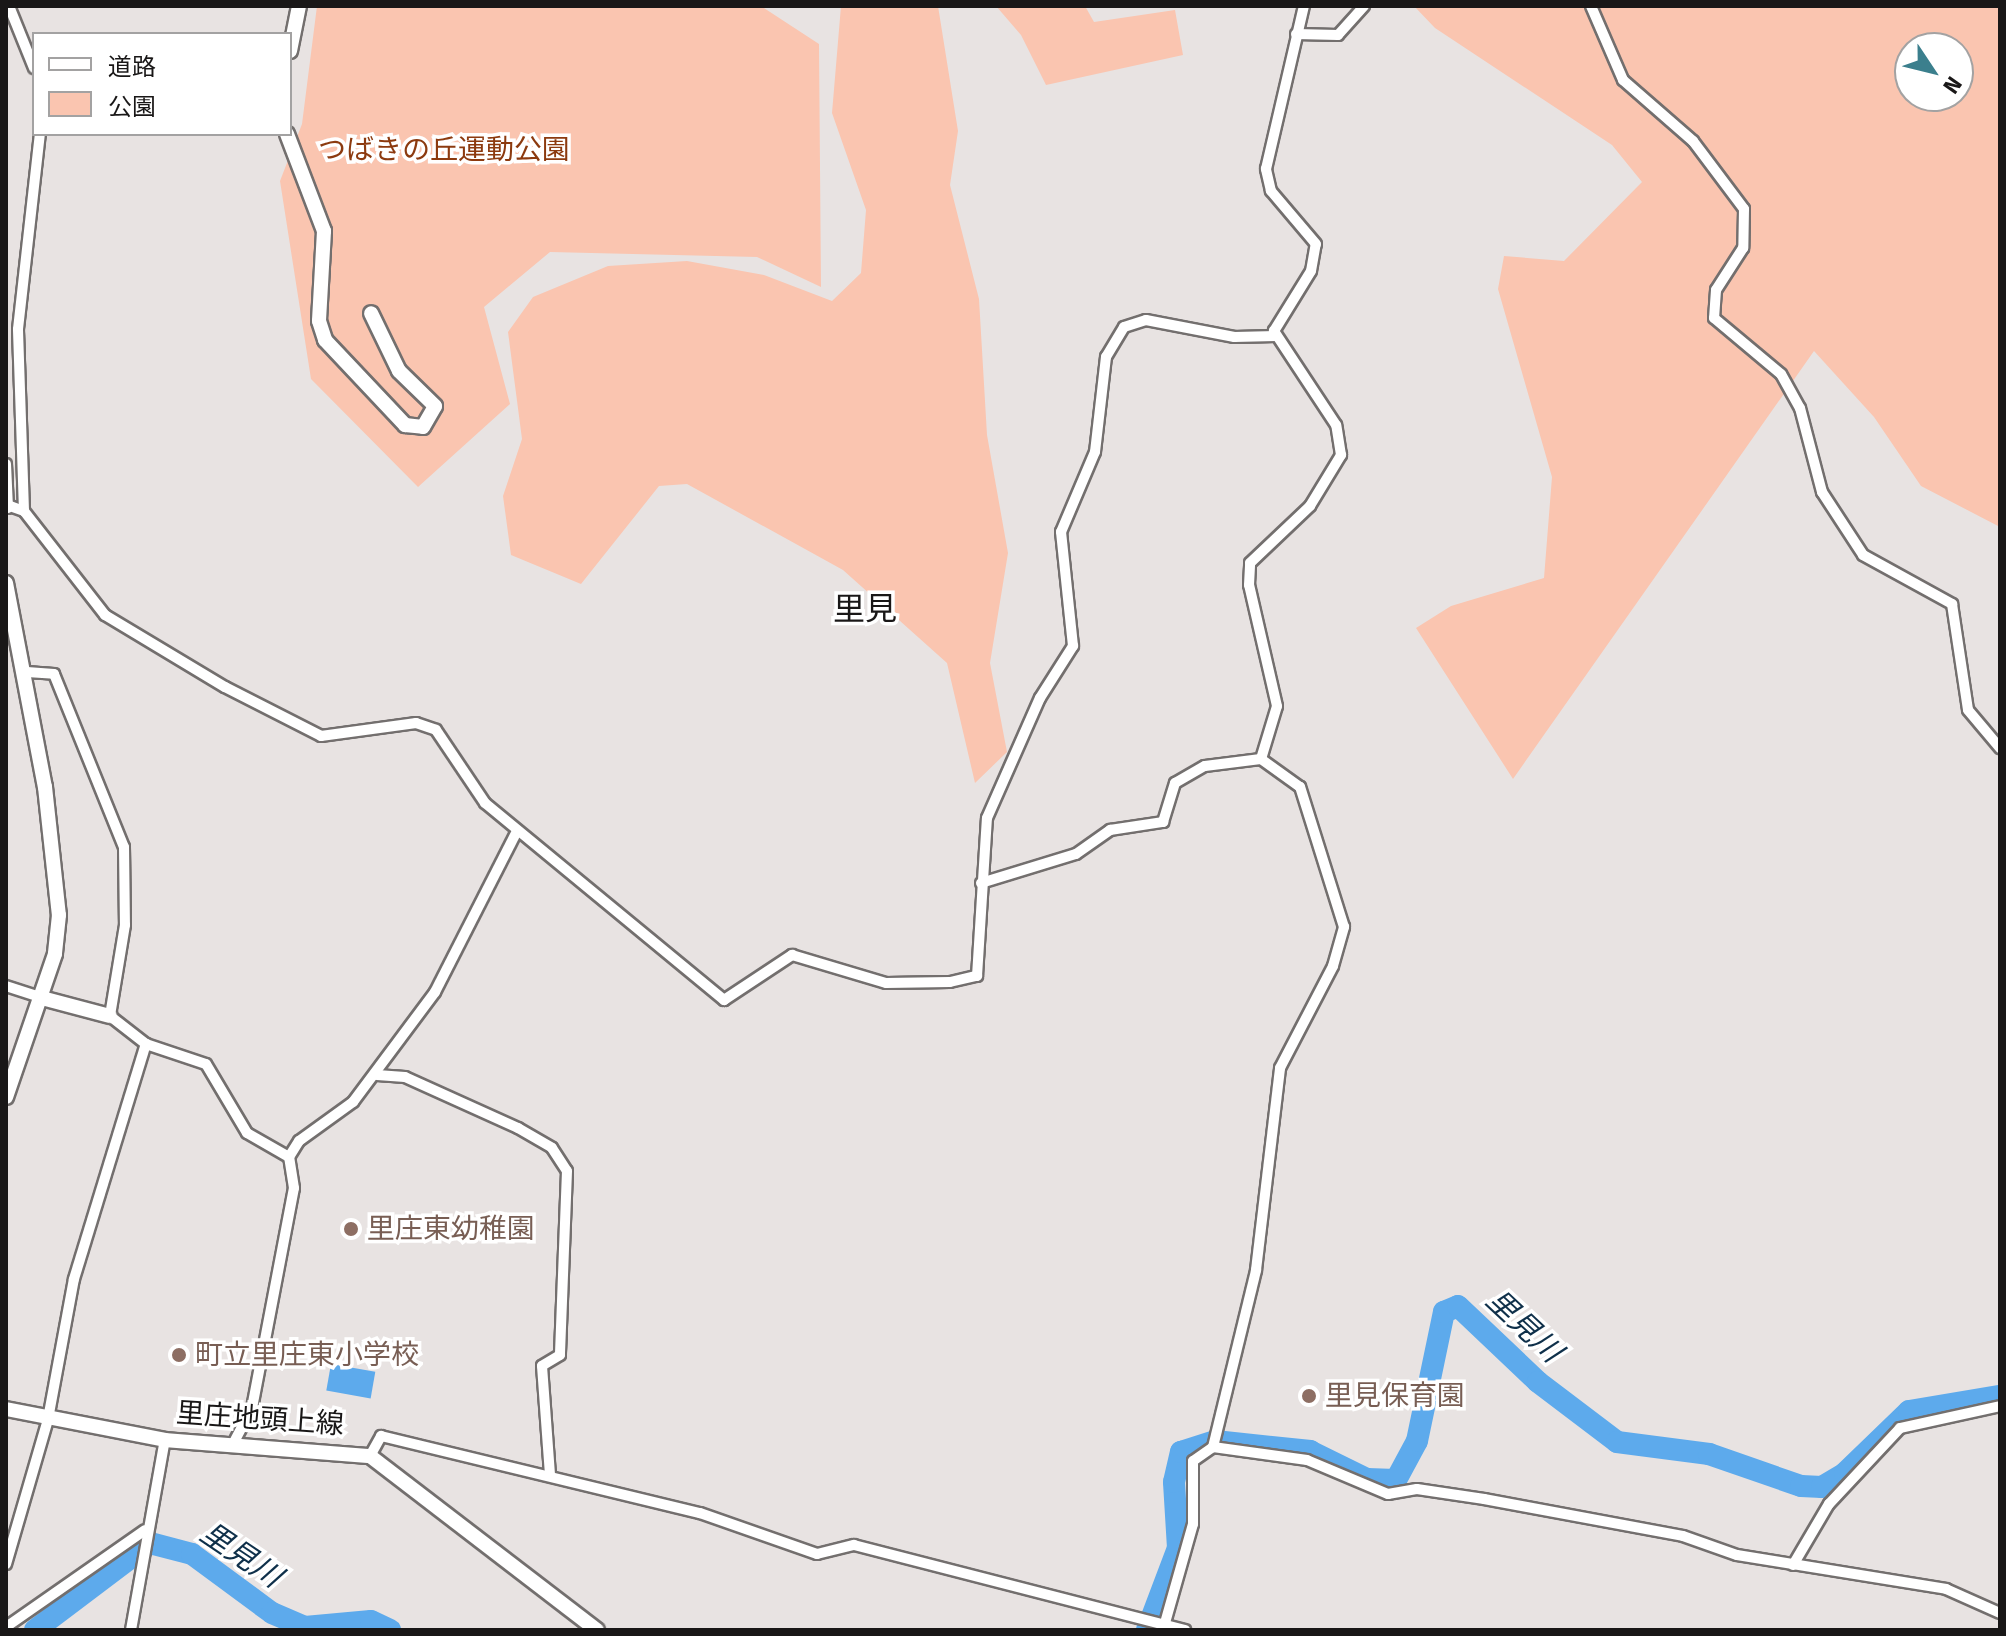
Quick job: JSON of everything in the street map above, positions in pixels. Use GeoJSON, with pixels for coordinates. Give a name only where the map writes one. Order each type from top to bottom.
{"type":"FeatureCollection","features":[{"type":"Feature","properties":{"kind":"street"},"geometry":{"type":"LineString","coordinates":[[9,6],[32,63]]}},
{"type":"Feature","properties":{"kind":"street"},"geometry":{"type":"LineString","coordinates":[[292,41],[299,6]]}},
{"type":"Feature","properties":{"kind":"street"},"geometry":{"type":"LineString","coordinates":[[1276,336],[1311,271],[1316,244],[1271,191],[1266,169],[1304,6]]}},
{"type":"Feature","properties":{"kind":"street"},"geometry":{"type":"LineString","coordinates":[[1296,34],[1338,35],[1364,6]]}},
{"type":"Feature","properties":{"kind":"street"},"geometry":{"type":"LineString","coordinates":[[1591,6],[1623,80],[1693,141],[1744,209],[1743,248],[1716,290],[1714,318],[1781,374],[1800,408],[1822,492],[1863,555],[1952,604],[1968,710],[2000,748]]}},
{"type":"Feature","properties":{"kind":"street"},"geometry":{"type":"LineString","coordinates":[[40,136],[18,329],[24,511],[105,615],[145,643],[321,736],[416,723],[436,730],[470,787],[517,831],[724,1000],[792,955],[886,983],[977,976],[981,883],[997,789],[1073,646],[1061,532],[1097,441],[1106,357],[1124,327],[1146,320],[1234,337],[1276,336]]}},
{"type":"Feature","properties":{"kind":"street"},"geometry":{"type":"LineString","coordinates":[[288,136],[324,231],[319,321],[325,340],[405,425],[423,427],[435,406],[399,371],[371,313]]}},
{"type":"Feature","properties":{"kind":"street"},"geometry":{"type":"LineString","coordinates":[[1261,759],[1277,706],[1250,563],[1310,506],[1341,455],[1336,425],[1276,336]]}},
{"type":"Feature","properties":{"kind":"street"},"geometry":{"type":"LineString","coordinates":[[6,464],[8,507],[24,511]]}},
{"type":"Feature","properties":{"kind":"street"},"geometry":{"type":"LineString","coordinates":[[6,583],[27,672],[59,915],[42,998],[6,1097]]}},
{"type":"Feature","properties":{"kind":"street"},"geometry":{"type":"LineString","coordinates":[[27,672],[54,674],[124,847],[125,925],[110,1016]]}},
{"type":"Feature","properties":{"kind":"street"},"geometry":{"type":"LineString","coordinates":[[981,883],[1076,854],[1110,830],[1163,822],[1175,783],[1205,766],[1261,759],[1300,787],[1344,927],[1333,966],[1280,1068],[1256,1270],[1213,1447],[1193,1461],[1193,1524],[1164,1627]]}},
{"type":"Feature","properties":{"kind":"street"},"geometry":{"type":"LineString","coordinates":[[234,1442],[252,1408],[294,1188],[289,1157],[299,1141],[353,1102],[377,1075],[435,992],[517,831]]}},
{"type":"Feature","properties":{"kind":"street"},"geometry":{"type":"LineString","coordinates":[[6,986],[110,1016],[146,1044],[206,1064],[247,1133],[289,1157]]}},
{"type":"Feature","properties":{"kind":"street"},"geometry":{"type":"LineString","coordinates":[[6,1564],[48,1419],[74,1279],[146,1044]]}},
{"type":"Feature","properties":{"kind":"street"},"geometry":{"type":"LineString","coordinates":[[377,1075],[405,1077],[518,1128],[552,1148],[567,1171],[560,1355],[542,1366],[550,1475]]}},
{"type":"Feature","properties":{"kind":"street"},"geometry":{"type":"LineString","coordinates":[[1793,1565],[1829,1504],[1900,1428],[2000,1406]]}},
{"type":"Feature","properties":{"kind":"street","name":"里庄地頭上線"},"geometry":{"type":"LineString","coordinates":[[6,1409],[165,1440],[234,1442],[370,1456],[597,1630]]}},
{"type":"Feature","properties":{"kind":"street"},"geometry":{"type":"LineString","coordinates":[[370,1456],[381,1436],[700,1513],[817,1554],[854,1545],[1185,1630]]}},
{"type":"Feature","properties":{"kind":"street"},"geometry":{"type":"LineString","coordinates":[[131,1630],[144,1532],[165,1440]]}},
{"type":"Feature","properties":{"kind":"street"},"geometry":{"type":"LineString","coordinates":[[1213,1447],[1307,1460],[1388,1494],[1417,1489],[1484,1499],[1793,1565],[1946,1589],[2000,1613]]}},
{"type":"Feature","properties":{"kind":"street"},"geometry":{"type":"LineString","coordinates":[[6,1627],[144,1532]]}},
{"type":"Feature","properties":{"kind":"green space","name":"つばきの丘運動公園"},"geometry":{"type":"Polygon","coordinates":[[[317,6],[761,6],[819,44],[821,287],[757,257],[550,252],[484,307],[510,404],[418,487],[311,379],[280,181],[302,124],[317,6]]]}},
{"type":"Feature","properties":{"kind":"green space"},"geometry":{"type":"Polygon","coordinates":[[[841,6],[938,6],[958,131],[950,185],[979,299],[987,435],[1008,553],[990,663],[1007,752],[975,783],[947,663],[843,570],[687,484],[659,486],[581,584],[511,555],[503,496],[522,439],[508,332],[533,297],[608,266],[687,261],[764,275],[832,301],[861,273],[866,210],[832,113],[841,6]]]}},
{"type":"Feature","properties":{"kind":"green space"},"geometry":{"type":"Polygon","coordinates":[[[996,6],[1085,6],[1094,22],[1175,10],[1183,55],[1046,85],[1021,35],[996,6]]]}},
{"type":"Feature","properties":{"kind":"green space"},"geometry":{"type":"Polygon","coordinates":[[[1414,6],[2000,6],[2000,527],[1921,486],[1874,417],[1814,351],[1513,779],[1416,628],[1451,606],[1544,578],[1552,477],[1498,289],[1504,256],[1564,261],[1642,182],[1612,145],[1435,28],[1414,6]]]}},
{"type":"Feature","properties":{"kind":"water"},"geometry":{"type":"Polygon","coordinates":[[[331,1364],[375,1372],[371,1398],[326,1391],[331,1364]]]}},
{"type":"Feature","properties":{"kind":"waterway","name":"里見川"},"geometry":{"type":"LineString","coordinates":[[1147,1630],[1178,1548],[1174,1482],[1181,1452],[1215,1441],[1310,1451],[1367,1479],[1396,1480],[1417,1441],[1444,1312],[1458,1306],[1538,1382],[1617,1442],[1709,1454],[1801,1486],[1822,1487],[1845,1473],[1909,1411],[2000,1396]]}},
{"type":"Feature","properties":{"kind":"waterway","name":"里見川"},"geometry":{"type":"LineString","coordinates":[[35,1630],[150,1543],[192,1554],[272,1613],[305,1627],[371,1621],[390,1630]]}},
{"type":"Feature","properties":{"kind":"place","name":"里庄東幼稚園"},"geometry":{"type":"Point","coordinates":[351,1229]}},
{"type":"Feature","properties":{"kind":"place","name":"町立里庄東小学校"},"geometry":{"type":"Point","coordinates":[179,1355]}},
{"type":"Feature","properties":{"kind":"place","name":"里見保育園"},"geometry":{"type":"Point","coordinates":[1309,1396]}},
{"type":"Feature","properties":{"kind":"district","name":"里見"},"geometry":{"type":"Point","coordinates":[865,609]}}]}
